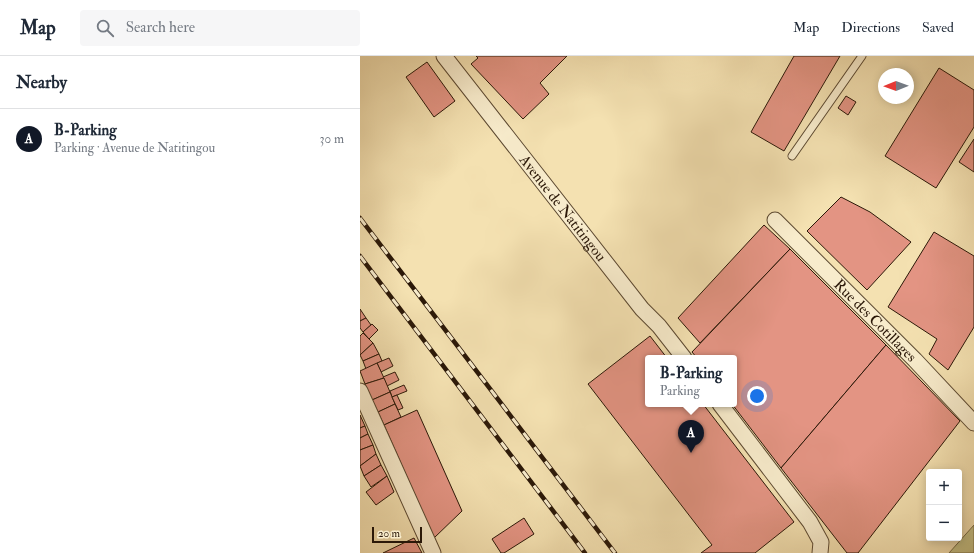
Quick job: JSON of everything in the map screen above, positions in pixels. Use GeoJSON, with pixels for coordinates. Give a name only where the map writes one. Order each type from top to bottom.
{"type":"FeatureCollection","features":[{"type":"Feature","properties":{"kind":"street","name":"Avenue de Natitingou"},"geometry":{"type":"LineString","coordinates":[[444,56],[642,309],[659,326],[682,355]]}},
{"type":"Feature","properties":{"kind":"street","name":"Rue des Cotillages"},"geometry":{"type":"LineString","coordinates":[[775,220],[915,360],[974,423]]}},
{"type":"Feature","properties":{"kind":"street"},"geometry":{"type":"LineString","coordinates":[[360,392],[433,553]]}},
{"type":"Feature","properties":{"kind":"street"},"geometry":{"type":"LineString","coordinates":[[722,407],[810,522],[821,542],[820,553]]}},
{"type":"Feature","properties":{"kind":"lane"},"geometry":{"type":"LineString","coordinates":[[792,156],[862,56]]}},
{"type":"Feature","properties":{"kind":"shaded area"},"geometry":{"type":"Polygon","coordinates":[[[974,525],[974,553],[949,553],[960,541],[962,541],[962,538],[974,525]]]}},
{"type":"Feature","properties":{"kind":"building"},"geometry":{"type":"Polygon","coordinates":[[[476,56],[567,56],[540,83],[549,94],[523,119],[471,64],[478,58],[476,56]]]}},
{"type":"Feature","properties":{"kind":"building"},"geometry":{"type":"Polygon","coordinates":[[[794,56],[840,56],[784,151],[751,132],[794,56]]]}},
{"type":"Feature","properties":{"kind":"building"},"geometry":{"type":"Polygon","coordinates":[[[427,62],[455,101],[434,117],[406,77],[427,62]]]}},
{"type":"Feature","properties":{"kind":"building"},"geometry":{"type":"Polygon","coordinates":[[[939,68],[974,90],[974,127],[936,188],[885,156],[939,68]]]}},
{"type":"Feature","properties":{"kind":"building"},"geometry":{"type":"Polygon","coordinates":[[[846,96],[856,102],[848,115],[838,108],[846,96]]]}},
{"type":"Feature","properties":{"kind":"building"},"geometry":{"type":"Polygon","coordinates":[[[974,139],[974,172],[959,162],[974,139]]]}},
{"type":"Feature","properties":{"kind":"building"},"geometry":{"type":"Polygon","coordinates":[[[841,197],[870,212],[911,242],[867,290],[807,231],[841,197]]]}},
{"type":"Feature","properties":{"kind":"building"},"geometry":{"type":"Polygon","coordinates":[[[764,225],[790,249],[700,343],[678,318],[764,225]]]}},
{"type":"Feature","properties":{"kind":"building"},"geometry":{"type":"Polygon","coordinates":[[[934,232],[974,256],[974,327],[948,370],[929,354],[937,339],[888,307],[934,232]]]}},
{"type":"Feature","properties":{"kind":"building"},"geometry":{"type":"Polygon","coordinates":[[[790,249],[886,345],[781,468],[734,407],[737,407],[737,355],[694,355],[692,352],[790,249]]]}},
{"type":"Feature","properties":{"kind":"building"},"geometry":{"type":"Polygon","coordinates":[[[360,309],[366,318],[360,321],[360,309]]]}},
{"type":"Feature","properties":{"kind":"building"},"geometry":{"type":"Polygon","coordinates":[[[366,318],[371,325],[363,332],[360,328],[360,321],[366,318]]]}},
{"type":"Feature","properties":{"kind":"building"},"geometry":{"type":"Polygon","coordinates":[[[372,324],[378,330],[369,339],[363,332],[372,324]]]}},
{"type":"Feature","properties":{"kind":"building"},"geometry":{"type":"Polygon","coordinates":[[[363,333],[373,343],[360,355],[360,336],[363,333]]]}},
{"type":"Feature","properties":{"kind":"building"},"geometry":{"type":"Polygon","coordinates":[[[650,336],[665,355],[645,355],[645,407],[705,407],[794,522],[755,553],[701,553],[712,545],[588,384],[650,336]]]}},
{"type":"Feature","properties":{"kind":"building"},"geometry":{"type":"Polygon","coordinates":[[[373,343],[379,354],[363,361],[360,355],[373,343]]]}},
{"type":"Feature","properties":{"kind":"building"},"geometry":{"type":"Polygon","coordinates":[[[886,345],[960,421],[858,553],[847,553],[781,468],[886,345]]]}},
{"type":"Feature","properties":{"kind":"building"},"geometry":{"type":"Polygon","coordinates":[[[379,354],[382,361],[366,369],[363,361],[379,354]]]}},
{"type":"Feature","properties":{"kind":"building"},"geometry":{"type":"Polygon","coordinates":[[[389,358],[393,366],[381,372],[377,363],[389,358]]]}},
{"type":"Feature","properties":{"kind":"building"},"geometry":{"type":"Polygon","coordinates":[[[377,363],[384,378],[365,384],[360,371],[377,363]]]}},
{"type":"Feature","properties":{"kind":"building"},"geometry":{"type":"Polygon","coordinates":[[[395,372],[399,380],[387,386],[383,377],[395,372]]]}},
{"type":"Feature","properties":{"kind":"building"},"geometry":{"type":"Polygon","coordinates":[[[384,378],[390,392],[372,400],[365,384],[384,378]]]}},
{"type":"Feature","properties":{"kind":"building"},"geometry":{"type":"Polygon","coordinates":[[[404,385],[407,391],[392,397],[390,391],[404,385]]]}},
{"type":"Feature","properties":{"kind":"building"},"geometry":{"type":"Polygon","coordinates":[[[390,392],[395,404],[378,412],[372,400],[390,392]]]}},
{"type":"Feature","properties":{"kind":"building"},"geometry":{"type":"Polygon","coordinates":[[[397,395],[403,408],[398,410],[392,397],[397,395]]]}},
{"type":"Feature","properties":{"kind":"building"},"geometry":{"type":"Polygon","coordinates":[[[395,404],[401,417],[384,425],[378,412],[395,404]]]}},
{"type":"Feature","properties":{"kind":"building"},"geometry":{"type":"Polygon","coordinates":[[[417,410],[462,511],[434,538],[384,425],[417,410]]]}},
{"type":"Feature","properties":{"kind":"building"},"geometry":{"type":"Polygon","coordinates":[[[360,415],[365,426],[360,428],[360,415]]]}},
{"type":"Feature","properties":{"kind":"building"},"geometry":{"type":"Polygon","coordinates":[[[365,426],[368,434],[360,438],[360,428],[365,426]]]}},
{"type":"Feature","properties":{"kind":"building"},"geometry":{"type":"Polygon","coordinates":[[[368,434],[373,445],[360,450],[360,438],[368,434]]]}},
{"type":"Feature","properties":{"kind":"building"},"geometry":{"type":"Polygon","coordinates":[[[373,445],[376,454],[360,466],[360,450],[373,445]]]}},
{"type":"Feature","properties":{"kind":"building"},"geometry":{"type":"Polygon","coordinates":[[[376,454],[381,465],[364,476],[360,466],[376,454]]]}},
{"type":"Feature","properties":{"kind":"building"},"geometry":{"type":"Polygon","coordinates":[[[381,465],[387,476],[371,487],[364,476],[381,465]]]}},
{"type":"Feature","properties":{"kind":"building"},"geometry":{"type":"Polygon","coordinates":[[[387,476],[394,492],[376,505],[366,492],[387,476]]]}},
{"type":"Feature","properties":{"kind":"building"},"geometry":{"type":"Polygon","coordinates":[[[524,518],[534,534],[504,553],[501,553],[492,539],[524,518]]]}},
{"type":"Feature","properties":{"kind":"building"},"geometry":{"type":"Polygon","coordinates":[[[414,538],[422,553],[383,553],[414,538]]]}},
{"type":"Feature","properties":{"kind":"railway"},"geometry":{"type":"LineString","coordinates":[[360,218],[615,553]]}},
{"type":"Feature","properties":{"kind":"railway"},"geometry":{"type":"LineString","coordinates":[[360,256],[585,553]]}},
{"type":"Feature","properties":{"kind":"place","name":"B-Parking"},"geometry":{"type":"Point","coordinates":[691,453]}}]}
